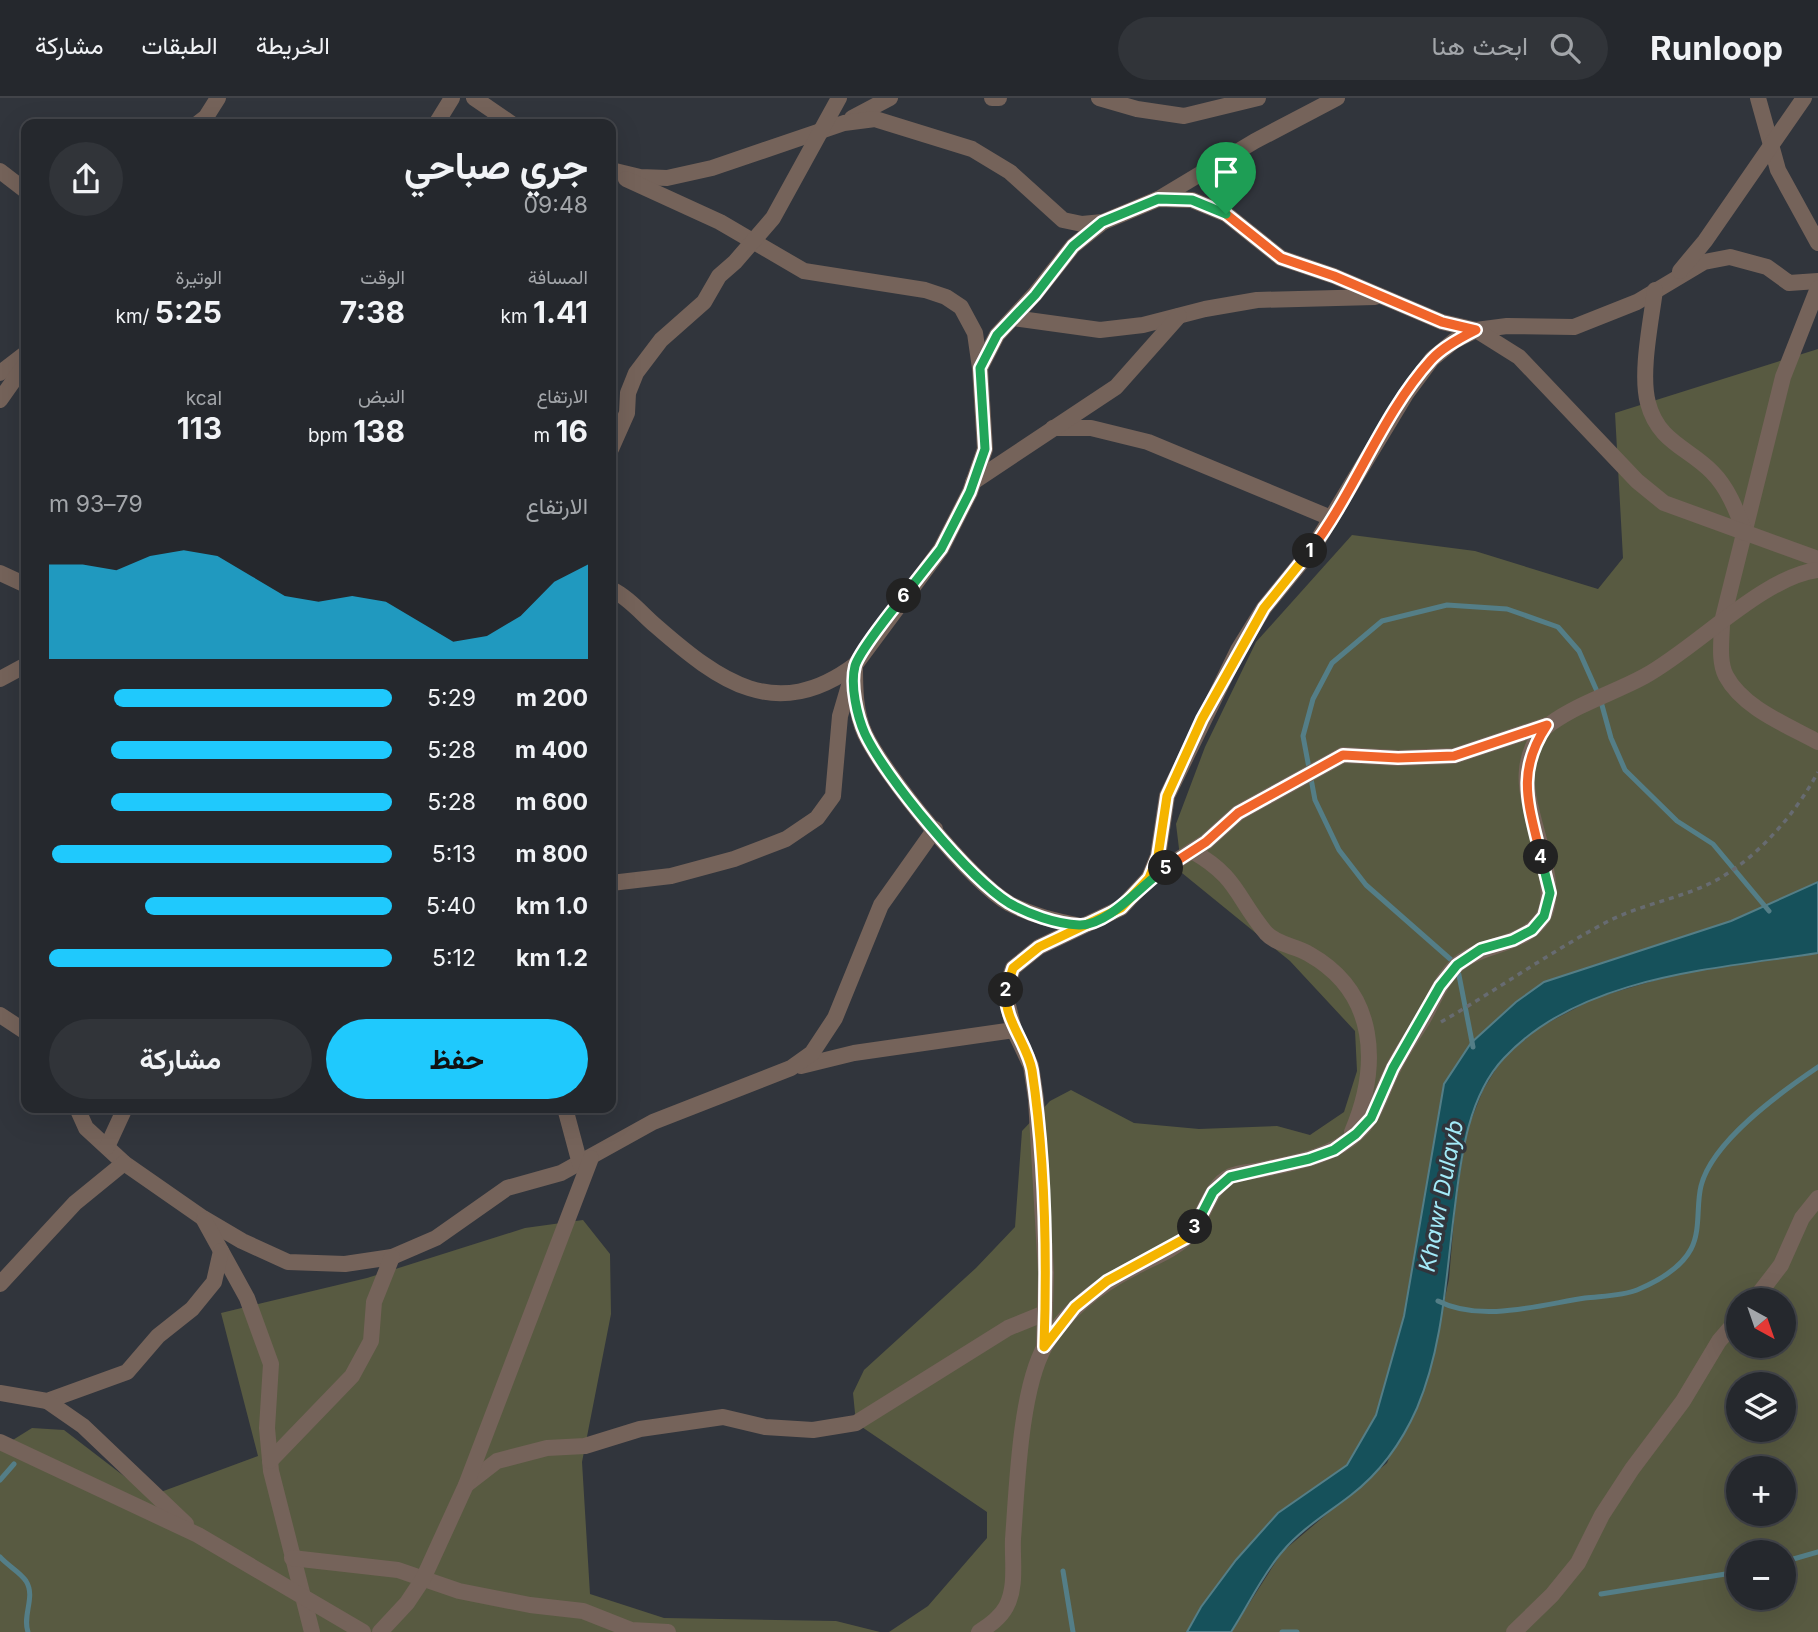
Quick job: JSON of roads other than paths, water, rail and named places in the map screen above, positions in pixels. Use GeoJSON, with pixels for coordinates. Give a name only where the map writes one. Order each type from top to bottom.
{"type":"FeatureCollection","features":[{"type":"Feature","properties":{"kind":"street"},"geometry":{"type":"LineString","coordinates":[[203,119],[218,98]]}},
{"type":"Feature","properties":{"kind":"street"},"geometry":{"type":"LineString","coordinates":[[439,119],[452,98]]}},
{"type":"Feature","properties":{"kind":"street"},"geometry":{"type":"LineString","coordinates":[[474,98],[505,119]]}},
{"type":"Feature","properties":{"kind":"street"},"geometry":{"type":"LineString","coordinates":[[616,438],[627,413],[628,393],[636,373],[661,340],[704,302],[719,276],[773,218],[839,98]]}},
{"type":"Feature","properties":{"kind":"street"},"geometry":{"type":"LineString","coordinates":[[616,172],[640,177],[667,178],[712,168],[844,122],[890,98]]}},
{"type":"Feature","properties":{"kind":"street"},"geometry":{"type":"LineString","coordinates":[[992,98],[999,98]]}},
{"type":"Feature","properties":{"kind":"street"},"geometry":{"type":"LineString","coordinates":[[1099,98],[1137,109],[1184,116],[1258,98]]}},
{"type":"Feature","properties":{"kind":"street"},"geometry":{"type":"LineString","coordinates":[[844,122],[875,119],[972,149],[1010,172],[1063,220],[1082,224],[1102,222],[1158,199],[1255,141],[1337,98]]}},
{"type":"Feature","properties":{"kind":"street"},"geometry":{"type":"LineString","coordinates":[[1758,98],[1770,148],[1818,243]]}},
{"type":"Feature","properties":{"kind":"street"},"geometry":{"type":"LineString","coordinates":[[1674,278],[1705,241],[1804,98]]}},
{"type":"Feature","properties":{"kind":"street"},"geometry":{"type":"LineString","coordinates":[[0,172],[21,187]]}},
{"type":"Feature","properties":{"kind":"street"},"geometry":{"type":"LineString","coordinates":[[616,173],[754,240],[804,271],[925,290],[946,297],[961,307],[975,333],[985,449],[973,482],[941,549],[855,665],[838,678],[800,692],[752,691],[712,673],[616,593]]}},
{"type":"Feature","properties":{"kind":"street"},"geometry":{"type":"LineString","coordinates":[[1158,199],[1192,200],[1215,209],[1226,214],[1281,258],[1442,322],[1476,330],[1519,357],[1637,481],[1664,503],[1818,559]]}},
{"type":"Feature","properties":{"kind":"street"},"geometry":{"type":"LineString","coordinates":[[980,368],[997,335],[1073,246],[1102,222]]}},
{"type":"Feature","properties":{"kind":"street"},"geometry":{"type":"LineString","coordinates":[[1149,878],[1158,856],[1167,796],[1202,719],[1264,608],[1313,548],[1406,394],[1432,359],[1454,341],[1476,330],[1507,326],[1574,327],[1603,318],[1704,262],[1730,257],[1767,267],[1788,283],[1818,281]]}},
{"type":"Feature","properties":{"kind":"street"},"geometry":{"type":"LineString","coordinates":[[1818,288],[1783,377],[1723,622],[1721,651],[1724,674],[1741,696],[1818,742]]}},
{"type":"Feature","properties":{"kind":"street"},"geometry":{"type":"LineString","coordinates":[[1655,290],[1647,365],[1647,403],[1660,429],[1680,450],[1712,471],[1729,494],[1745,533]]}},
{"type":"Feature","properties":{"kind":"street"},"geometry":{"type":"LineString","coordinates":[[1013,318],[1100,330],[1143,325],[1258,300],[1384,297]]}},
{"type":"Feature","properties":{"kind":"street"},"geometry":{"type":"LineString","coordinates":[[973,482],[1116,387],[1179,316]]}},
{"type":"Feature","properties":{"kind":"street"},"geometry":{"type":"LineString","coordinates":[[0,373],[21,357]]}},
{"type":"Feature","properties":{"kind":"street"},"geometry":{"type":"LineString","coordinates":[[0,400],[21,370]]}},
{"type":"Feature","properties":{"kind":"street"},"geometry":{"type":"LineString","coordinates":[[1053,428],[1091,428],[1148,442],[1331,518]]}},
{"type":"Feature","properties":{"kind":"street"},"geometry":{"type":"LineString","coordinates":[[979,1632],[995,1622],[1007,1605],[1013,1581],[1013,1541],[1028,1393],[1044,1347],[1046,1273],[1035,1099],[1031,1066],[1014,1030],[1005,993],[1013,968],[1039,947],[1121,908],[1149,878],[1192,851],[1238,813],[1343,755],[1398,758],[1454,756],[1547,725],[1683,653],[1764,593],[1807,571],[1818,570]]}},
{"type":"Feature","properties":{"kind":"street"},"geometry":{"type":"LineString","coordinates":[[0,573],[21,583]]}},
{"type":"Feature","properties":{"kind":"street"},"geometry":{"type":"LineString","coordinates":[[855,665],[855,701],[864,732],[882,766],[935,829],[985,884],[1009,903],[1046,919],[1082,926]]}},
{"type":"Feature","properties":{"kind":"street"},"geometry":{"type":"LineString","coordinates":[[616,882],[671,876],[734,859],[786,839],[817,818],[833,796],[840,716],[855,665]]}},
{"type":"Feature","properties":{"kind":"street"},"geometry":{"type":"LineString","coordinates":[[0,679],[21,667]]}},
{"type":"Feature","properties":{"kind":"street"},"geometry":{"type":"LineString","coordinates":[[1044,1347],[1075,1307],[1107,1281],[1186,1238],[1200,1220],[1213,1192],[1230,1177],[1309,1159],[1334,1150],[1348,1140],[1371,1118],[1407,1044],[1440,986],[1457,965],[1481,949],[1513,940],[1532,930],[1544,916],[1550,893],[1531,811],[1526,771],[1532,747],[1547,725]]}},
{"type":"Feature","properties":{"kind":"street"},"geometry":{"type":"LineString","coordinates":[[792,1068],[812,1053],[835,1018],[881,905],[935,829]]}},
{"type":"Feature","properties":{"kind":"street"},"geometry":{"type":"LineString","coordinates":[[1192,851],[1215,864],[1240,890],[1268,935],[1308,952],[1331,969],[1353,994],[1367,1027],[1370,1060],[1363,1105],[1348,1140]]}},
{"type":"Feature","properties":{"kind":"street"},"geometry":{"type":"LineString","coordinates":[[0,1015],[21,1028]]}},
{"type":"Feature","properties":{"kind":"street"},"geometry":{"type":"LineString","coordinates":[[0,1031],[21,1028]]}},
{"type":"Feature","properties":{"kind":"street"},"geometry":{"type":"LineString","coordinates":[[79,1113],[86,1128],[124,1163],[203,1218],[288,1262],[345,1264],[392,1257],[436,1238],[507,1188],[561,1173],[653,1122],[792,1068],[855,1053],[1014,1030]]}},
{"type":"Feature","properties":{"kind":"street"},"geometry":{"type":"LineString","coordinates":[[107,1147],[123,1113]]}},
{"type":"Feature","properties":{"kind":"street"},"geometry":{"type":"LineString","coordinates":[[380,1632],[424,1579],[467,1485],[586,1161],[567,1113]]}},
{"type":"Feature","properties":{"kind":"street"},"geometry":{"type":"LineString","coordinates":[[0,1283],[75,1203],[124,1163]]}},
{"type":"Feature","properties":{"kind":"street"},"geometry":{"type":"LineString","coordinates":[[1764,1288],[1781,1265],[1802,1217],[1818,1198]]}},
{"type":"Feature","properties":{"kind":"street"},"geometry":{"type":"LineString","coordinates":[[203,1218],[247,1298],[271,1364],[267,1428],[270,1461],[312,1632]]}},
{"type":"Feature","properties":{"kind":"street"},"geometry":{"type":"LineString","coordinates":[[47,1401],[127,1372],[158,1336],[192,1309],[214,1282],[221,1251]]}},
{"type":"Feature","properties":{"kind":"street"},"geometry":{"type":"LineString","coordinates":[[270,1461],[352,1376],[371,1341],[373,1302],[392,1257]]}},
{"type":"Feature","properties":{"kind":"street"},"geometry":{"type":"LineString","coordinates":[[467,1485],[497,1461],[547,1448],[585,1446],[640,1429],[723,1417],[765,1427],[813,1430],[856,1423],[1008,1328],[1045,1313]]}},
{"type":"Feature","properties":{"kind":"street"},"geometry":{"type":"LineString","coordinates":[[1514,1632],[1552,1595],[1578,1563],[1602,1515],[1632,1469],[1683,1401],[1726,1333]]}},
{"type":"Feature","properties":{"kind":"street"},"geometry":{"type":"LineString","coordinates":[[0,1392],[47,1401],[83,1426],[198,1535]]}},
{"type":"Feature","properties":{"kind":"street"},"geometry":{"type":"LineString","coordinates":[[0,1442],[198,1535],[363,1632]]}},
{"type":"Feature","properties":{"kind":"street"},"geometry":{"type":"LineString","coordinates":[[292,1558],[398,1570],[487,1597],[583,1611],[631,1630],[668,1632]]}},
{"type":"Feature","properties":{"kind":"water","name":"Khawr Dulayb"},"geometry":{"type":"Polygon","coordinates":[[[1818,882],[1818,953],[1693,972],[1610,993],[1571,1009],[1535,1031],[1504,1058],[1482,1090],[1468,1128],[1460,1168],[1439,1334],[1426,1384],[1405,1433],[1390,1456],[1372,1476],[1282,1552],[1231,1632],[1187,1632],[1201,1607],[1236,1560],[1278,1513],[1347,1465],[1376,1415],[1404,1316],[1444,1084],[1471,1043],[1516,1002],[1544,982],[1731,921],[1818,882]]]}},
{"type":"Feature","properties":{"kind":"waterway"},"geometry":{"type":"LineString","coordinates":[[1473,1047],[1457,965],[1366,885],[1339,850],[1315,800],[1303,736],[1313,699],[1332,663],[1382,621],[1447,605],[1507,609],[1558,627],[1579,651],[1600,698],[1611,738],[1625,770],[1677,821],[1713,844],[1769,911]]}},
{"type":"Feature","properties":{"kind":"waterway"},"geometry":{"type":"LineString","coordinates":[[1438,1301],[1473,1311],[1492,1312],[1625,1294],[1660,1279],[1675,1268],[1691,1249],[1696,1234],[1701,1186],[1719,1152],[1750,1119],[1818,1067]]}},
{"type":"Feature","properties":{"kind":"waterway"},"geometry":{"type":"LineString","coordinates":[[0,1480],[14,1464]]}},
{"type":"Feature","properties":{"kind":"waterway"},"geometry":{"type":"LineString","coordinates":[[1796,1558],[1818,1552]]}},
{"type":"Feature","properties":{"kind":"waterway"},"geometry":{"type":"LineString","coordinates":[[0,1557],[29,1587],[28,1632]]}},
{"type":"Feature","properties":{"kind":"waterway"},"geometry":{"type":"LineString","coordinates":[[1063,1571],[1073,1632]]}},
{"type":"Feature","properties":{"kind":"waterway"},"geometry":{"type":"LineString","coordinates":[[1601,1594],[1726,1574]]}},
{"type":"Feature","properties":{"kind":"waterway"},"geometry":{"type":"LineString","coordinates":[[1282,1632],[1297,1632]]}}]}
